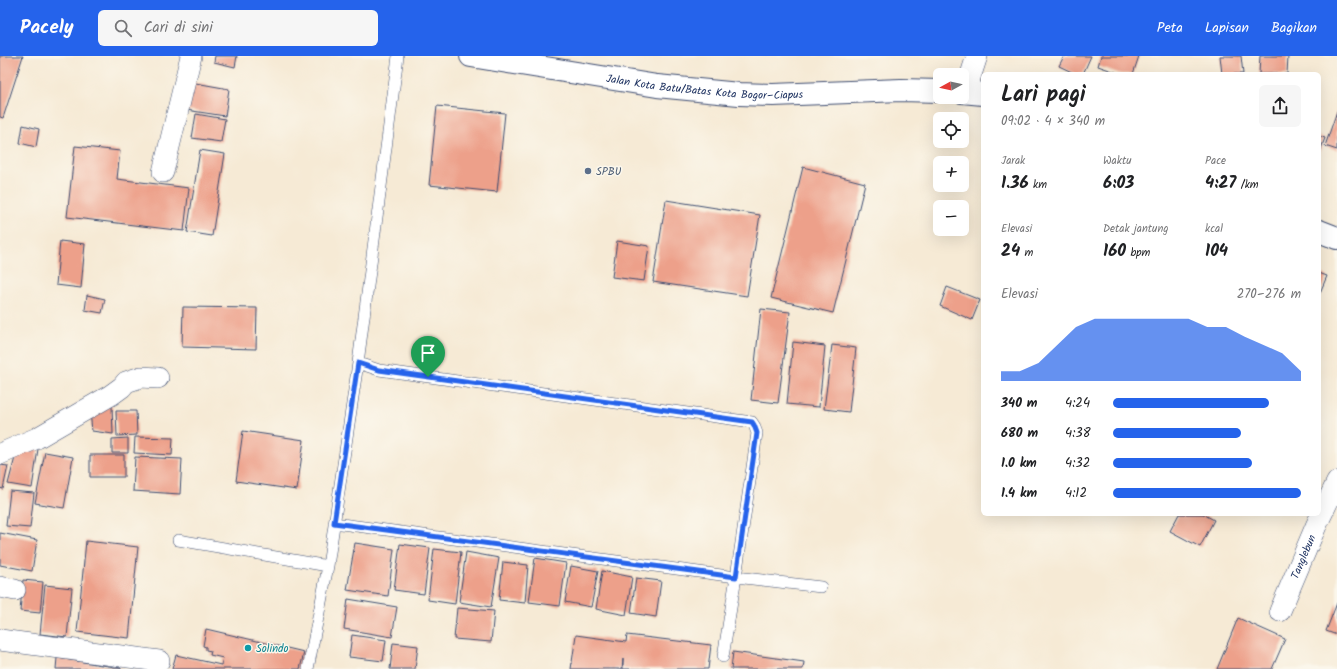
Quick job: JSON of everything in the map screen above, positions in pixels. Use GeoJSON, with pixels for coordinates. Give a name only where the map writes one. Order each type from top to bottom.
{"type":"FeatureCollection","features":[{"type":"Feature","properties":{"kind":"main road","name":"Jalan Kota Batu/Batas Kota Bogor–Ciapus"},"geometry":{"type":"LineString","coordinates":[[470,56],[657,86],[740,94],[773,95],[901,90],[933,91]]}},
{"type":"Feature","properties":{"kind":"main road"},"geometry":{"type":"LineString","coordinates":[[1321,232],[1337,238]]}},
{"type":"Feature","properties":{"kind":"street"},"geometry":{"type":"LineString","coordinates":[[163,172],[191,56]]}},
{"type":"Feature","properties":{"kind":"street"},"geometry":{"type":"LineString","coordinates":[[970,93],[977,56]]}},
{"type":"Feature","properties":{"kind":"street"},"geometry":{"type":"LineString","coordinates":[[0,454],[37,438],[111,395],[126,382],[141,377],[158,378]]}},
{"type":"Feature","properties":{"kind":"street","name":"Tanglebun"},"geometry":{"type":"LineString","coordinates":[[1321,516],[1337,482]]}},
{"type":"Feature","properties":{"kind":"street","name":"Tanglebun"},"geometry":{"type":"LineString","coordinates":[[1280,611],[1321,516]]}},
{"type":"Feature","properties":{"kind":"street"},"geometry":{"type":"LineString","coordinates":[[0,640],[159,661]]}},
{"type":"Feature","properties":{"kind":"lane"},"geometry":{"type":"LineString","coordinates":[[308,669],[328,566],[358,363],[398,56]]}},
{"type":"Feature","properties":{"kind":"lane"},"geometry":{"type":"LineString","coordinates":[[358,363],[379,370],[752,422],[757,433],[723,657]]}},
{"type":"Feature","properties":{"kind":"lane"},"geometry":{"type":"LineString","coordinates":[[334,523],[821,587]]}},
{"type":"Feature","properties":{"kind":"lane"},"geometry":{"type":"LineString","coordinates":[[178,540],[328,566]]}},
{"type":"Feature","properties":{"kind":"building"},"geometry":{"type":"Polygon","coordinates":[[[0,56],[23,56],[3,118],[0,117],[0,56]]]}},
{"type":"Feature","properties":{"kind":"building"},"geometry":{"type":"Polygon","coordinates":[[[215,56],[237,56],[235,67],[214,62],[215,56]]]}},
{"type":"Feature","properties":{"kind":"building"},"geometry":{"type":"Polygon","coordinates":[[[1064,56],[1091,56],[1084,72],[1072,72],[1059,66],[1064,56]]]}},
{"type":"Feature","properties":{"kind":"building"},"geometry":{"type":"Polygon","coordinates":[[[1101,56],[1139,56],[1134,72],[1115,72],[1098,66],[1101,56]]]}},
{"type":"Feature","properties":{"kind":"building"},"geometry":{"type":"Polygon","coordinates":[[[1220,56],[1241,56],[1243,72],[1222,72],[1220,56]]]}},
{"type":"Feature","properties":{"kind":"building"},"geometry":{"type":"Polygon","coordinates":[[[1260,56],[1288,56],[1287,72],[1259,72],[1260,56]]]}},
{"type":"Feature","properties":{"kind":"building"},"geometry":{"type":"Polygon","coordinates":[[[190,82],[229,89],[225,116],[186,110],[190,82]]]}},
{"type":"Feature","properties":{"kind":"building"},"geometry":{"type":"Polygon","coordinates":[[[437,106],[505,113],[497,192],[429,185],[437,106]]]}},
{"type":"Feature","properties":{"kind":"building"},"geometry":{"type":"Polygon","coordinates":[[[1337,111],[1337,150],[1325,146],[1337,111]]]}},
{"type":"Feature","properties":{"kind":"building"},"geometry":{"type":"Polygon","coordinates":[[[196,114],[225,119],[221,142],[192,138],[196,114]]]}},
{"type":"Feature","properties":{"kind":"building"},"geometry":{"type":"Polygon","coordinates":[[[23,125],[39,129],[36,147],[20,143],[23,125]]]}},
{"type":"Feature","properties":{"kind":"building"},"geometry":{"type":"Polygon","coordinates":[[[1321,137],[1325,138],[1321,149],[1321,137]]]}},
{"type":"Feature","properties":{"kind":"building"},"geometry":{"type":"Polygon","coordinates":[[[75,146],[120,151],[117,179],[189,188],[184,231],[67,217],[75,146]]]}},
{"type":"Feature","properties":{"kind":"building"},"geometry":{"type":"Polygon","coordinates":[[[200,150],[225,154],[212,236],[187,232],[200,150]]]}},
{"type":"Feature","properties":{"kind":"building"},"geometry":{"type":"Polygon","coordinates":[[[803,167],[865,183],[833,313],[771,298],[803,167]]]}},
{"type":"Feature","properties":{"kind":"building"},"geometry":{"type":"Polygon","coordinates":[[[666,200],[760,215],[747,296],[653,282],[666,200]]]}},
{"type":"Feature","properties":{"kind":"building"},"geometry":{"type":"Polygon","coordinates":[[[60,241],[85,244],[81,288],[56,285],[60,241]]]}},
{"type":"Feature","properties":{"kind":"building"},"geometry":{"type":"Polygon","coordinates":[[[617,241],[649,246],[644,281],[612,277],[617,241]]]}},
{"type":"Feature","properties":{"kind":"building"},"geometry":{"type":"Polygon","coordinates":[[[1321,274],[1327,276],[1321,290],[1321,274]]]}},
{"type":"Feature","properties":{"kind":"building"},"geometry":{"type":"Polygon","coordinates":[[[947,287],[980,300],[972,320],[940,306],[947,287]]]}},
{"type":"Feature","properties":{"kind":"building"},"geometry":{"type":"Polygon","coordinates":[[[87,295],[105,299],[102,313],[85,310],[87,295]]]}},
{"type":"Feature","properties":{"kind":"building"},"geometry":{"type":"Polygon","coordinates":[[[183,307],[257,308],[256,349],[182,347],[183,307]]]}},
{"type":"Feature","properties":{"kind":"building"},"geometry":{"type":"Polygon","coordinates":[[[761,309],[790,312],[778,403],[751,400],[761,309]]]}},
{"type":"Feature","properties":{"kind":"building"},"geometry":{"type":"Polygon","coordinates":[[[793,342],[825,346],[819,407],[787,404],[793,342]]]}},
{"type":"Feature","properties":{"kind":"building"},"geometry":{"type":"Polygon","coordinates":[[[832,345],[856,348],[849,412],[824,409],[832,345]]]}},
{"type":"Feature","properties":{"kind":"building"},"geometry":{"type":"Polygon","coordinates":[[[112,406],[113,434],[92,431],[90,411],[112,406]]]}},
{"type":"Feature","properties":{"kind":"building"},"geometry":{"type":"Polygon","coordinates":[[[116,411],[136,411],[137,435],[117,436],[116,411]]]}},
{"type":"Feature","properties":{"kind":"building"},"geometry":{"type":"Polygon","coordinates":[[[243,431],[304,440],[297,490],[236,481],[243,431]]]}},
{"type":"Feature","properties":{"kind":"building"},"geometry":{"type":"Polygon","coordinates":[[[135,437],[173,438],[172,455],[134,453],[135,437]]]}},
{"type":"Feature","properties":{"kind":"building"},"geometry":{"type":"Polygon","coordinates":[[[128,438],[128,453],[112,453],[112,439],[128,438]]]}},
{"type":"Feature","properties":{"kind":"building"},"geometry":{"type":"Polygon","coordinates":[[[38,449],[32,488],[8,484],[17,450],[38,449]]]}},
{"type":"Feature","properties":{"kind":"building"},"geometry":{"type":"Polygon","coordinates":[[[45,452],[73,457],[64,508],[35,503],[45,452]]]}},
{"type":"Feature","properties":{"kind":"building"},"geometry":{"type":"Polygon","coordinates":[[[90,455],[124,455],[124,477],[90,477],[90,455]]]}},
{"type":"Feature","properties":{"kind":"building"},"geometry":{"type":"Polygon","coordinates":[[[135,457],[182,459],[180,494],[133,491],[135,457]]]}},
{"type":"Feature","properties":{"kind":"building"},"geometry":{"type":"Polygon","coordinates":[[[0,465],[8,466],[3,489],[0,488],[0,465]]]}},
{"type":"Feature","properties":{"kind":"building"},"geometry":{"type":"Polygon","coordinates":[[[10,491],[34,493],[30,528],[6,526],[10,491]]]}},
{"type":"Feature","properties":{"kind":"building"},"geometry":{"type":"Polygon","coordinates":[[[1178,516],[1207,516],[1214,520],[1200,547],[1170,531],[1178,516]]]}},
{"type":"Feature","properties":{"kind":"building"},"geometry":{"type":"Polygon","coordinates":[[[0,533],[37,540],[32,571],[0,565],[0,533]]]}},
{"type":"Feature","properties":{"kind":"building"},"geometry":{"type":"Polygon","coordinates":[[[86,541],[138,547],[129,638],[77,632],[86,541]]]}},
{"type":"Feature","properties":{"kind":"building"},"geometry":{"type":"Polygon","coordinates":[[[355,543],[394,549],[388,596],[347,590],[355,543]]]}},
{"type":"Feature","properties":{"kind":"building"},"geometry":{"type":"Polygon","coordinates":[[[400,544],[430,548],[424,594],[394,590],[400,544]]]}},
{"type":"Feature","properties":{"kind":"building"},"geometry":{"type":"Polygon","coordinates":[[[434,549],[461,552],[455,604],[428,600],[434,549]]]}},
{"type":"Feature","properties":{"kind":"building"},"geometry":{"type":"Polygon","coordinates":[[[466,552],[499,558],[491,607],[459,602],[466,552]]]}},
{"type":"Feature","properties":{"kind":"building"},"geometry":{"type":"Polygon","coordinates":[[[535,558],[566,563],[560,606],[529,602],[535,558]]]}},
{"type":"Feature","properties":{"kind":"building"},"geometry":{"type":"Polygon","coordinates":[[[503,562],[528,565],[525,603],[499,600],[503,562]]]}},
{"type":"Feature","properties":{"kind":"building"},"geometry":{"type":"Polygon","coordinates":[[[571,566],[598,571],[591,607],[565,602],[571,566]]]}},
{"type":"Feature","properties":{"kind":"building"},"geometry":{"type":"Polygon","coordinates":[[[602,571],[632,577],[626,615],[596,609],[602,571]]]}},
{"type":"Feature","properties":{"kind":"building"},"geometry":{"type":"Polygon","coordinates":[[[636,578],[661,581],[656,617],[631,613],[636,578]]]}},
{"type":"Feature","properties":{"kind":"building"},"geometry":{"type":"Polygon","coordinates":[[[23,580],[43,582],[40,613],[20,611],[23,580]]]}},
{"type":"Feature","properties":{"kind":"building"},"geometry":{"type":"Polygon","coordinates":[[[45,585],[72,588],[67,637],[40,634],[45,585]]]}},
{"type":"Feature","properties":{"kind":"building"},"geometry":{"type":"Polygon","coordinates":[[[348,599],[397,607],[392,637],[344,629],[348,599]]]}},
{"type":"Feature","properties":{"kind":"building"},"geometry":{"type":"Polygon","coordinates":[[[1337,603],[1337,635],[1326,631],[1337,603]]]}},
{"type":"Feature","properties":{"kind":"building"},"geometry":{"type":"Polygon","coordinates":[[[457,608],[494,611],[491,642],[454,639],[457,608]]]}},
{"type":"Feature","properties":{"kind":"building"},"geometry":{"type":"Polygon","coordinates":[[[1238,618],[1285,639],[1272,669],[1217,669],[1238,618]]]}},
{"type":"Feature","properties":{"kind":"building","name":"Solindo"},"geometry":{"type":"Polygon","coordinates":[[[206,629],[304,652],[300,669],[172,669],[176,655],[221,665],[223,658],[210,655],[211,651],[206,650],[206,647],[203,646],[206,629]]]}},
{"type":"Feature","properties":{"kind":"building"},"geometry":{"type":"Polygon","coordinates":[[[352,635],[386,640],[383,661],[349,657],[352,635]]]}},
{"type":"Feature","properties":{"kind":"building"},"geometry":{"type":"Polygon","coordinates":[[[576,635],[626,642],[627,635],[711,645],[708,669],[623,669],[623,659],[622,669],[571,669],[576,635]]]}},
{"type":"Feature","properties":{"kind":"building"},"geometry":{"type":"Polygon","coordinates":[[[393,643],[418,646],[415,669],[390,669],[393,643]]]}},
{"type":"Feature","properties":{"kind":"building"},"geometry":{"type":"Polygon","coordinates":[[[733,652],[804,662],[803,669],[731,669],[733,652]]]}},
{"type":"Feature","properties":{"kind":"building"},"geometry":{"type":"Polygon","coordinates":[[[57,658],[121,668],[121,669],[56,669],[57,658]]]}},
{"type":"Feature","properties":{"kind":"place","name":"SPBU"},"geometry":{"type":"Point","coordinates":[588,171]}},
{"type":"Feature","properties":{"kind":"place","name":"Solindo"},"geometry":{"type":"Point","coordinates":[248,648]}},
{"type":"Feature","properties":{"kind":"route"},"geometry":{"type":"LineString","coordinates":[[358,363],[379,370],[428,377],[752,422],[757,433],[736,577],[334,523],[358,363]]}}]}
